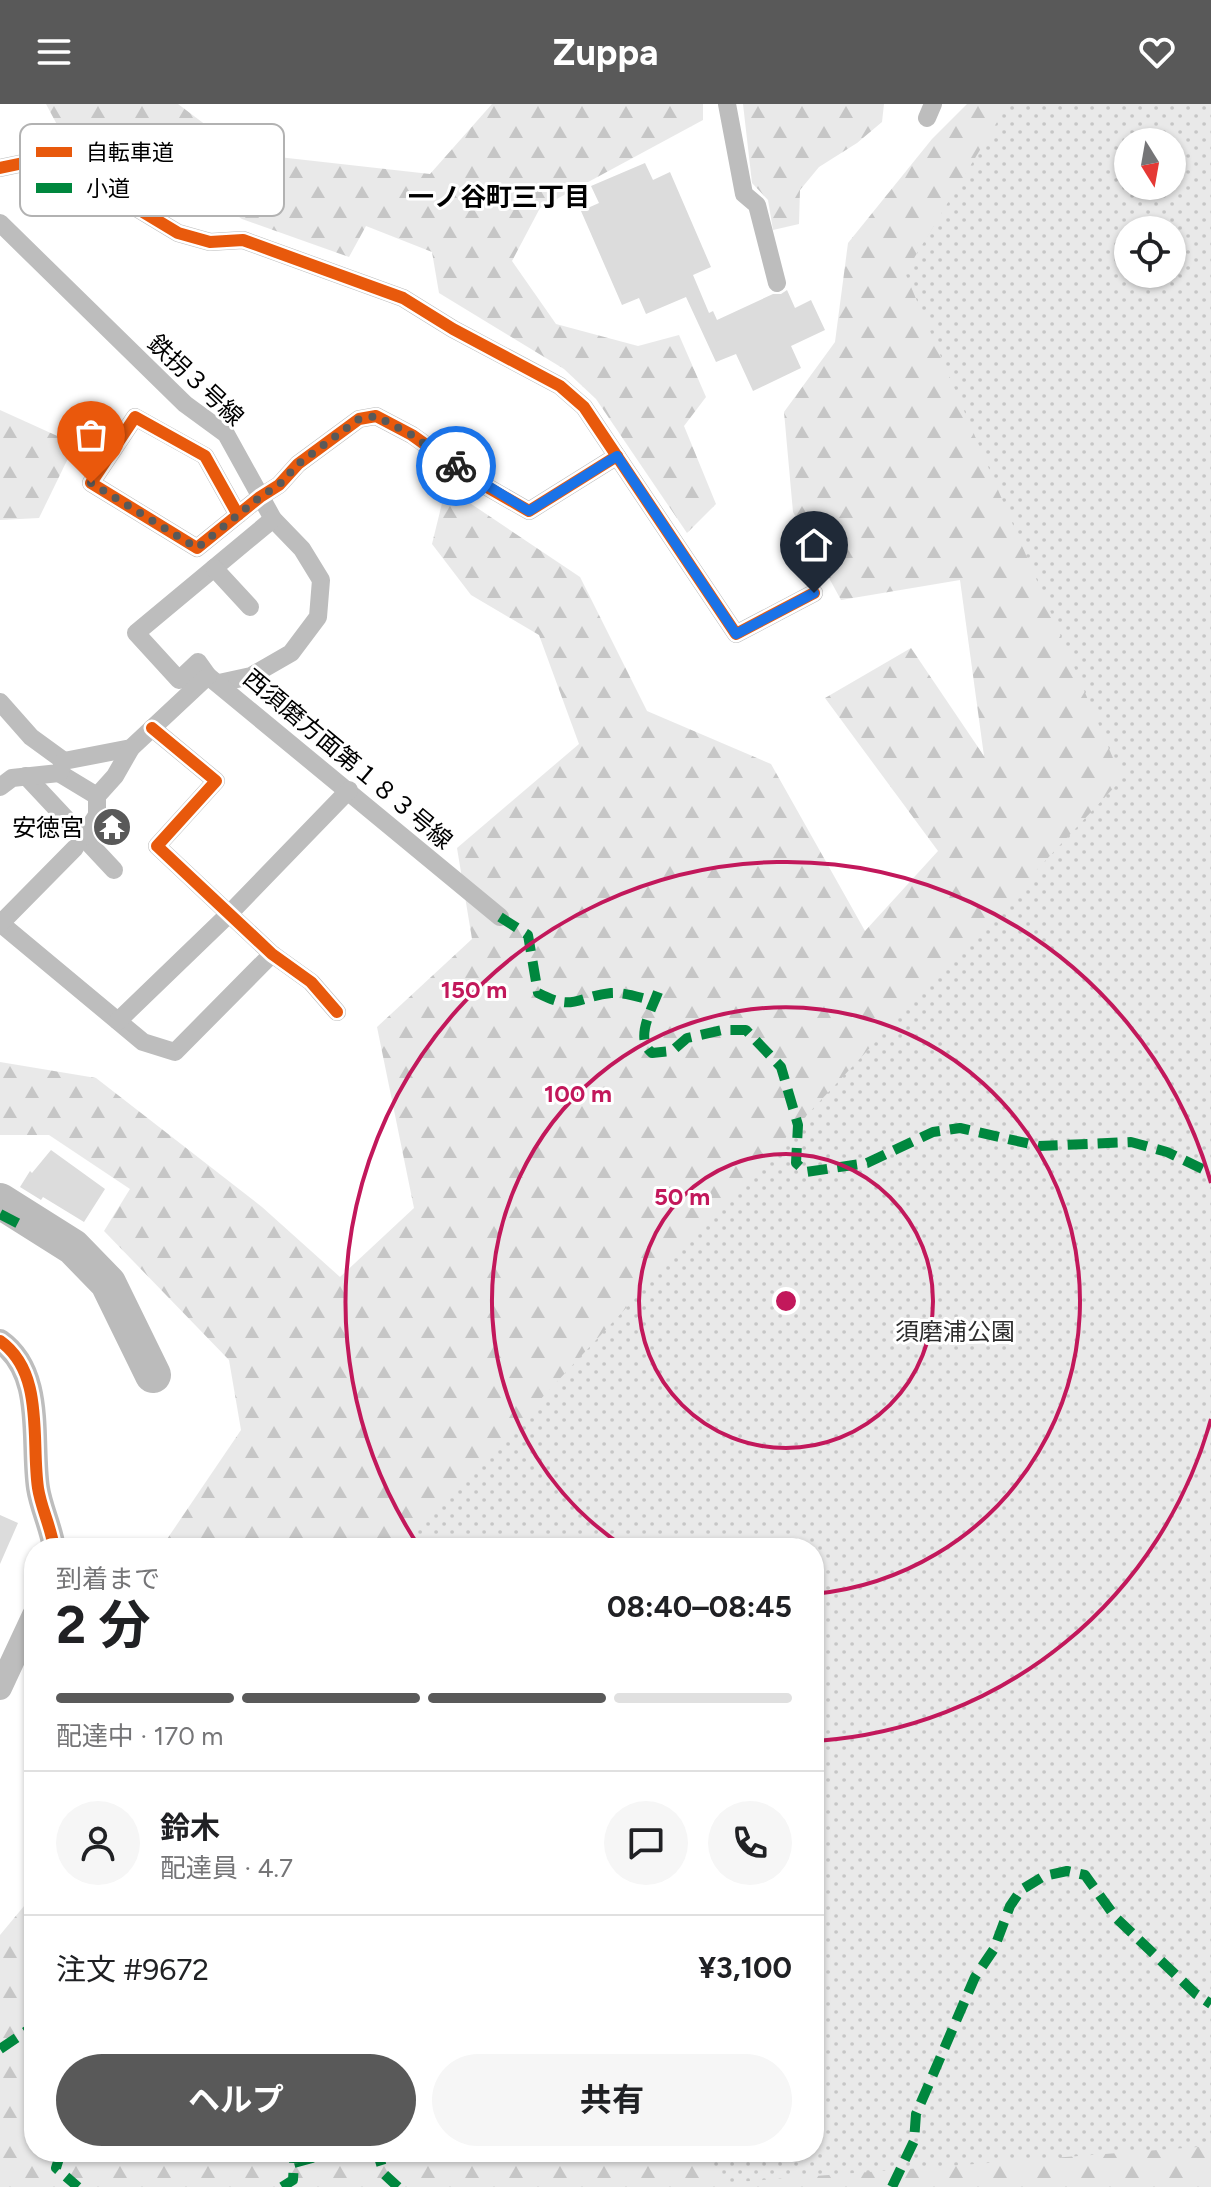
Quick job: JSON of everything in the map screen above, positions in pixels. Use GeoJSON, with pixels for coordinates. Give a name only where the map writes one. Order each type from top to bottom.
{"type":"FeatureCollection","features":[{"type":"Feature","properties":{"kind":"street"},"geometry":{"type":"LineString","coordinates":[[727,104],[744,194],[757,205],[777,283]]}},
{"type":"Feature","properties":{"kind":"street"},"geometry":{"type":"LineString","coordinates":[[0,168],[20,164]]}},
{"type":"Feature","properties":{"kind":"street"},"geometry":{"type":"LineString","coordinates":[[150,216],[178,233],[210,242],[243,240],[403,298],[453,329],[560,386],[584,407],[736,634],[814,593]]}},
{"type":"Feature","properties":{"kind":"street","name":"鉄拐３号線"},"geometry":{"type":"LineString","coordinates":[[0,223],[185,404],[226,434],[273,519],[302,549],[321,580],[318,617],[291,653],[251,676],[214,680],[198,662],[179,680],[136,633],[214,568]]}},
{"type":"Feature","properties":{"kind":"street"},"geometry":{"type":"LineString","coordinates":[[238,515],[205,456],[135,417],[91,483],[197,548],[279,485],[298,464],[359,419],[376,416],[412,435],[475,480],[529,511],[617,456]]}},
{"type":"Feature","properties":{"kind":"street"},"geometry":{"type":"LineString","coordinates":[[250,607],[214,568],[273,519]]}},
{"type":"Feature","properties":{"kind":"street","name":"西須磨方面第１８３号線"},"geometry":{"type":"LineString","coordinates":[[97,796],[115,776],[131,748],[214,680],[500,917]]}},
{"type":"Feature","properties":{"kind":"street"},"geometry":{"type":"LineString","coordinates":[[0,702],[61,767],[97,796],[97,815],[79,843],[0,923],[143,1042],[175,1052],[272,954]]}},
{"type":"Feature","properties":{"kind":"street"},"geometry":{"type":"LineString","coordinates":[[152,728],[216,781],[157,846],[272,954],[311,982],[337,1012]]}},
{"type":"Feature","properties":{"kind":"street"},"geometry":{"type":"LineString","coordinates":[[0,787],[12,778],[131,748]]}},
{"type":"Feature","properties":{"kind":"street"},"geometry":{"type":"LineString","coordinates":[[26,776],[79,843],[114,870]]}},
{"type":"Feature","properties":{"kind":"street"},"geometry":{"type":"LineString","coordinates":[[118,1021],[229,914],[349,790]]}},
{"type":"Feature","properties":{"kind":"street"},"geometry":{"type":"LineString","coordinates":[[0,1341],[20,1363],[30,1383],[38,1490],[51,1538]]}},
{"type":"Feature","properties":{"kind":"street"},"geometry":{"type":"LineString","coordinates":[[0,1688],[24,1636]]}},
{"type":"Feature","properties":{"kind":"green space"},"geometry":{"type":"Polygon","coordinates":[[[46,104],[178,104],[205,124],[57,124],[46,104]]]}},
{"type":"Feature","properties":{"kind":"green space"},"geometry":{"type":"Polygon","coordinates":[[[492,104],[703,104],[703,120],[540,208],[512,261],[556,324],[638,346],[679,335],[706,397],[684,426],[716,504],[687,533],[596,399],[564,369],[439,293],[432,252],[366,226],[349,257],[238,216],[284,216],[284,158],[430,174],[492,104]]]}},
{"type":"Feature","properties":{"kind":"green space"},"geometry":{"type":"Polygon","coordinates":[[[743,104],[884,104],[882,122],[857,143],[819,167],[800,190],[799,224],[773,230],[768,200],[752,183],[743,104]]]}},
{"type":"Feature","properties":{"kind":"green space"},"geometry":{"type":"Polygon","coordinates":[[[967,104],[1211,104],[1211,2187],[0,2187],[0,1935],[24,1906],[24,2162],[824,2162],[824,1538],[168,1538],[241,1430],[229,1360],[104,1231],[130,1189],[49,1135],[0,1135],[0,1062],[96,1078],[262,1207],[340,1277],[414,1208],[377,1027],[472,939],[457,848],[579,744],[539,635],[471,595],[432,544],[446,487],[580,577],[647,711],[771,764],[865,931],[938,851],[825,698],[911,648],[984,756],[960,580],[841,600],[793,512],[784,412],[835,342],[848,243],[932,139],[967,104]]]}},
{"type":"Feature","properties":{"kind":"green space","name":"須磨浦公園"},"geometry":{"type":"Polygon","coordinates":[[[1008,104],[1211,104],[1211,2146],[723,2183],[703,2162],[824,2162],[824,1538],[410,1538],[1122,779],[905,273],[1008,104]]]}},
{"type":"Feature","properties":{"kind":"green space"},"geometry":{"type":"Polygon","coordinates":[[[0,410],[75,444],[39,518],[0,520],[0,410]]]}},
{"type":"Feature","properties":{"kind":"building"},"geometry":{"type":"Polygon","coordinates":[[[645,163],[653,180],[670,172],[711,267],[693,275],[709,313],[713,311],[717,320],[787,290],[795,308],[811,300],[825,330],[791,346],[801,368],[753,391],[736,354],[716,362],[686,297],[646,314],[639,298],[622,305],[581,211],[599,203],[591,186],[645,163]]]}},
{"type":"Feature","properties":{"kind":"building"},"geometry":{"type":"Polygon","coordinates":[[[51,1150],[105,1189],[84,1222],[20,1187],[30,1171],[32,1173],[51,1150]]]}},
{"type":"Feature","properties":{"kind":"building"},"geometry":{"type":"Polygon","coordinates":[[[0,1515],[18,1523],[0,1564],[0,1515]]]}},
{"type":"Feature","properties":{"kind":"waterway"},"geometry":{"type":"LineString","coordinates":[[0,1201],[73,1247],[108,1283],[153,1375]]}},
{"type":"Feature","properties":{"kind":"marked path"},"geometry":{"type":"LineString","coordinates":[[500,917],[528,935],[538,993],[560,1002],[575,1002],[611,993],[655,1001]]}},
{"type":"Feature","properties":{"kind":"marked path"},"geometry":{"type":"LineString","coordinates":[[658,992],[644,1032],[644,1040],[652,1053],[672,1051],[687,1038],[722,1030],[746,1030],[781,1067],[798,1125],[796,1163],[806,1172],[867,1163],[933,1132],[960,1128],[1039,1146],[1131,1142],[1167,1152],[1211,1173]]}},
{"type":"Feature","properties":{"kind":"marked path"},"geometry":{"type":"LineString","coordinates":[[0,1214],[21,1225]]}},
{"type":"Feature","properties":{"kind":"marked path"},"geometry":{"type":"LineString","coordinates":[[892,2187],[914,2141],[916,2114],[975,1977],[994,1949],[1010,1906],[1021,1890],[1044,1876],[1067,1871],[1085,1875],[1116,1918],[1196,1994],[1211,2004]]}},
{"type":"Feature","properties":{"kind":"marked path"},"geometry":{"type":"LineString","coordinates":[[0,2049],[24,2033]]}},
{"type":"Feature","properties":{"kind":"marked path"},"geometry":{"type":"LineString","coordinates":[[58,2162],[56,2168],[78,2187]]}},
{"type":"Feature","properties":{"kind":"marked path"},"geometry":{"type":"LineString","coordinates":[[282,2187],[293,2180],[294,2163],[298,2162]]}},
{"type":"Feature","properties":{"kind":"marked path"},"geometry":{"type":"LineString","coordinates":[[380,2162],[384,2174],[398,2187]]}},
{"type":"Feature","properties":{"kind":"cycle path"},"geometry":{"type":"LineString","coordinates":[[0,168],[20,164]]}},
{"type":"Feature","properties":{"kind":"cycle path"},"geometry":{"type":"LineString","coordinates":[[150,216],[178,233],[210,242],[243,240],[403,298],[453,329],[560,386],[584,407],[736,634],[814,593]]}},
{"type":"Feature","properties":{"kind":"cycle path"},"geometry":{"type":"LineString","coordinates":[[238,515],[205,456],[135,417],[91,483],[197,548],[279,485],[298,464],[359,419],[376,416],[412,435],[475,480],[529,511],[617,456]]}},
{"type":"Feature","properties":{"kind":"cycle path"},"geometry":{"type":"LineString","coordinates":[[152,728],[216,781],[157,846],[272,954],[311,982],[337,1012]]}},
{"type":"Feature","properties":{"kind":"cycle path"},"geometry":{"type":"LineString","coordinates":[[0,1341],[14,1355],[30,1389],[38,1488],[52,1538]]}},
{"type":"Feature","properties":{"kind":"way so far"},"geometry":{"type":"LineString","coordinates":[[91,483],[197,548],[279,485],[298,464],[359,419],[376,416],[412,435],[456,466]]}},
{"type":"Feature","properties":{"kind":"place","name":"安徳宮"},"geometry":{"type":"Point","coordinates":[112,827]}},
{"type":"Feature","properties":{"kind":"district","name":"一ノ谷町三丁目"},"geometry":{"type":"Point","coordinates":[499,197]}},
{"type":"Feature","properties":{"kind":"route"},"geometry":{"type":"LineString","coordinates":[[456,466],[529,511],[617,456],[736,634],[814,593]]}}]}
